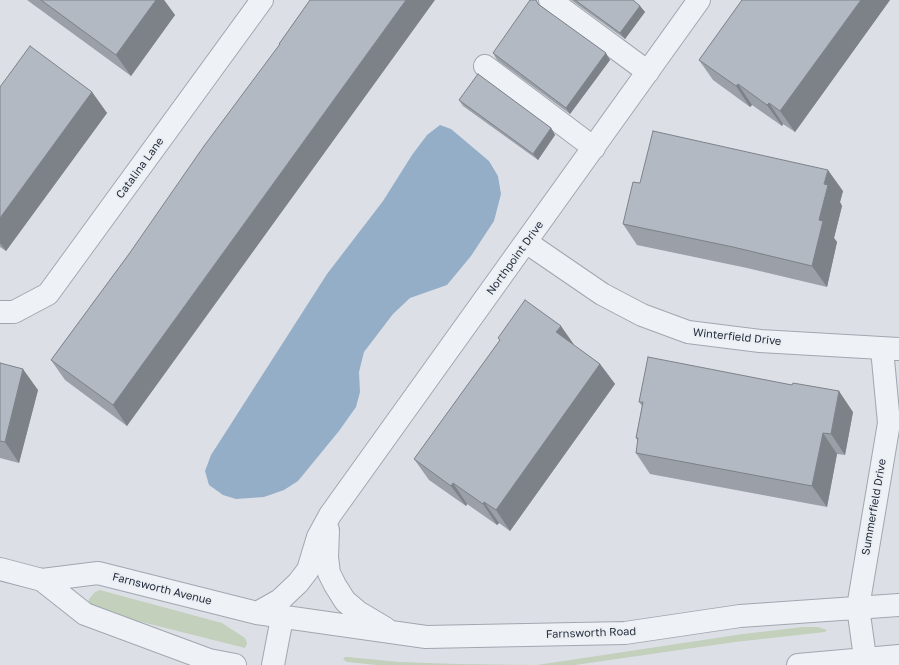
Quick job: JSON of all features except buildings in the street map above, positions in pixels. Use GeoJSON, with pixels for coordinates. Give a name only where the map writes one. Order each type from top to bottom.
{"type":"FeatureCollection","features":[{"type":"Feature","properties":{"kind":"street","name":"Catalina Lane"},"geometry":{"type":"LineString","coordinates":[[0,312],[14,312],[48,294],[261,0]]}},
{"type":"Feature","properties":{"kind":"street"},"geometry":{"type":"LineString","coordinates":[[550,0],[648,72]]}},
{"type":"Feature","properties":{"kind":"street","name":"Northpoint Drive"},"geometry":{"type":"LineString","coordinates":[[257,613],[280,600],[298,583],[308,570],[318,537],[330,515],[700,0]]}},
{"type":"Feature","properties":{"kind":"street"},"geometry":{"type":"LineString","coordinates":[[485,66],[594,148]]}},
{"type":"Feature","properties":{"kind":"street","name":"Winterfield Drive"},"geometry":{"type":"LineString","coordinates":[[526,242],[602,294],[642,315],[688,332],[760,340],[890,349]]}},
{"type":"Feature","properties":{"kind":"street","name":"Summerfield Drive"},"geometry":{"type":"LineString","coordinates":[[865,662],[858,607],[889,423],[890,349]]}},
{"type":"Feature","properties":{"kind":"street"},"geometry":{"type":"LineString","coordinates":[[330,515],[327,557],[330,573],[335,585],[345,601],[358,612],[394,633]]}},
{"type":"Feature","properties":{"kind":"street","name":"Farnsworth Avenue"},"geometry":{"type":"LineString","coordinates":[[0,569],[42,580],[98,573],[282,618]]}},
{"type":"Feature","properties":{"kind":"street","name":"Farnsworth Avenue"},"geometry":{"type":"LineString","coordinates":[[42,580],[85,614],[209,660],[235,665]]}},
{"type":"Feature","properties":{"kind":"street","name":"Farnsworth Road"},"geometry":{"type":"LineString","coordinates":[[282,618],[426,636],[625,633],[740,616],[899,605]]}},
{"type":"Feature","properties":{"kind":"street"},"geometry":{"type":"LineString","coordinates":[[273,665],[282,618]]}},
{"type":"Feature","properties":{"kind":"street"},"geometry":{"type":"LineString","coordinates":[[798,665],[865,662],[899,656]]}},
{"type":"Feature","properties":{"kind":"green space"},"geometry":{"type":"Polygon","coordinates":[[[100,590],[222,623],[245,638],[247,643],[246,646],[245,648],[94,610],[88,603],[89,599],[95,592],[100,590]]]}},
{"type":"Feature","properties":{"kind":"green space"},"geometry":{"type":"Polygon","coordinates":[[[803,627],[818,627],[827,630],[825,632],[735,642],[575,665],[537,665],[743,634],[803,627]]]}},
{"type":"Feature","properties":{"kind":"green space"},"geometry":{"type":"Polygon","coordinates":[[[348,657],[399,662],[537,665],[377,665],[347,662],[343,659],[348,657]]]}},
{"type":"Feature","properties":{"kind":"water"},"geometry":{"type":"Polygon","coordinates":[[[440,125],[451,129],[489,161],[498,176],[501,194],[494,221],[471,256],[447,285],[410,298],[393,314],[364,352],[359,372],[360,392],[356,407],[339,431],[298,481],[284,490],[264,497],[236,499],[223,495],[209,485],[205,471],[211,455],[327,274],[383,201],[412,155],[427,135],[440,125]]]}}]}
